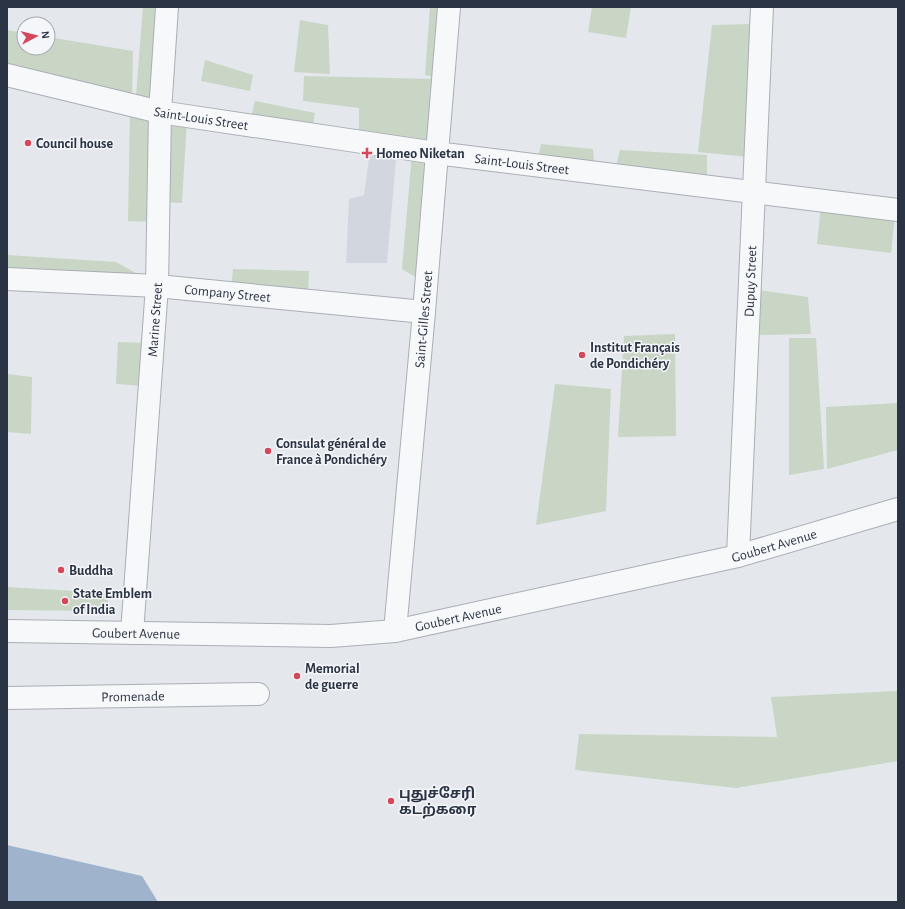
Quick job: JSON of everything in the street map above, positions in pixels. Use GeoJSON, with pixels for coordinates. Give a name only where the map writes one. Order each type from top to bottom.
{"type":"FeatureCollection","features":[{"type":"Feature","properties":{"kind":"street","name":"Marine Street"},"geometry":{"type":"LineString","coordinates":[[132,633],[157,286],[160,112],[167,7]]}},
{"type":"Feature","properties":{"kind":"street","name":"Saint-Gilles Street"},"geometry":{"type":"LineString","coordinates":[[395,631],[424,312],[449,7]]}},
{"type":"Feature","properties":{"kind":"street","name":"Dupuy Street"},"geometry":{"type":"LineString","coordinates":[[738,556],[762,7]]}},
{"type":"Feature","properties":{"kind":"street","name":"Saint-Louis Street"},"geometry":{"type":"LineString","coordinates":[[7,75],[160,112],[436,154],[898,210]]}},
{"type":"Feature","properties":{"kind":"street","name":"Company Street"},"geometry":{"type":"LineString","coordinates":[[7,279],[157,286],[424,312]]}},
{"type":"Feature","properties":{"kind":"street","name":"Goubert Avenue"},"geometry":{"type":"LineString","coordinates":[[7,631],[331,636],[395,631],[738,556],[898,510]]}},
{"type":"Feature","properties":{"kind":"street","name":"Promenade"},"geometry":{"type":"LineString","coordinates":[[7,698],[258,694]]}},
{"type":"Feature","properties":{"kind":"shaded area"},"geometry":{"type":"Polygon","coordinates":[[[397,148],[387,263],[346,263],[349,199],[364,195],[370,151],[397,148]]]}},
{"type":"Feature","properties":{"kind":"green space"},"geometry":{"type":"Polygon","coordinates":[[[143,7],[160,7],[154,103],[136,95],[143,7]]]}},
{"type":"Feature","properties":{"kind":"green space"},"geometry":{"type":"Polygon","coordinates":[[[430,7],[445,7],[439,78],[425,75],[430,7]]]}},
{"type":"Feature","properties":{"kind":"green space"},"geometry":{"type":"Polygon","coordinates":[[[592,7],[631,7],[626,38],[588,32],[592,7]]]}},
{"type":"Feature","properties":{"kind":"green space"},"geometry":{"type":"Polygon","coordinates":[[[300,20],[328,25],[330,74],[294,72],[300,20]]]}},
{"type":"Feature","properties":{"kind":"green space"},"geometry":{"type":"Polygon","coordinates":[[[751,24],[748,157],[698,152],[712,25],[751,24]]]}},
{"type":"Feature","properties":{"kind":"green space"},"geometry":{"type":"Polygon","coordinates":[[[7,30],[16,32],[16,56],[56,56],[56,38],[133,51],[132,99],[7,69],[7,30]]]}},
{"type":"Feature","properties":{"kind":"green space"},"geometry":{"type":"Polygon","coordinates":[[[205,60],[253,75],[250,91],[201,81],[205,60]]]}},
{"type":"Feature","properties":{"kind":"green space"},"geometry":{"type":"Polygon","coordinates":[[[304,76],[436,79],[431,148],[359,137],[359,108],[303,101],[304,76]]]}},
{"type":"Feature","properties":{"kind":"green space"},"geometry":{"type":"Polygon","coordinates":[[[255,101],[315,113],[312,132],[250,122],[255,101]]]}},
{"type":"Feature","properties":{"kind":"green space"},"geometry":{"type":"Polygon","coordinates":[[[130,111],[154,116],[153,222],[128,221],[130,111]]]}},
{"type":"Feature","properties":{"kind":"green space"},"geometry":{"type":"Polygon","coordinates":[[[164,116],[187,119],[182,203],[163,202],[164,116]]]}},
{"type":"Feature","properties":{"kind":"green space"},"geometry":{"type":"Polygon","coordinates":[[[541,144],[593,149],[595,170],[537,164],[541,144]]]}},
{"type":"Feature","properties":{"kind":"green space"},"geometry":{"type":"Polygon","coordinates":[[[620,150],[707,155],[707,182],[615,171],[620,150]]]}},
{"type":"Feature","properties":{"kind":"green space"},"geometry":{"type":"Polygon","coordinates":[[[412,153],[433,156],[424,282],[402,269],[412,153]]]}},
{"type":"Feature","properties":{"kind":"green space"},"geometry":{"type":"Polygon","coordinates":[[[821,205],[895,214],[891,253],[817,244],[821,205]]]}},
{"type":"Feature","properties":{"kind":"green space"},"geometry":{"type":"Polygon","coordinates":[[[7,255],[116,262],[141,276],[7,275],[7,255]]]}},
{"type":"Feature","properties":{"kind":"green space"},"geometry":{"type":"Polygon","coordinates":[[[233,269],[309,271],[308,296],[231,290],[233,269]]]}},
{"type":"Feature","properties":{"kind":"green space"},"geometry":{"type":"Polygon","coordinates":[[[758,290],[808,297],[811,334],[756,335],[758,290]]]}},
{"type":"Feature","properties":{"kind":"green space"},"geometry":{"type":"Polygon","coordinates":[[[675,334],[676,436],[618,437],[624,336],[675,334]]]}},
{"type":"Feature","properties":{"kind":"green space"},"geometry":{"type":"Polygon","coordinates":[[[789,338],[816,338],[824,469],[789,475],[789,338]]]}},
{"type":"Feature","properties":{"kind":"green space"},"geometry":{"type":"Polygon","coordinates":[[[118,342],[146,343],[144,386],[116,384],[118,342]]]}},
{"type":"Feature","properties":{"kind":"green space"},"geometry":{"type":"Polygon","coordinates":[[[7,374],[32,377],[31,434],[7,432],[7,374]]]}},
{"type":"Feature","properties":{"kind":"green space"},"geometry":{"type":"Polygon","coordinates":[[[555,384],[611,389],[606,511],[536,525],[555,384]]]}},
{"type":"Feature","properties":{"kind":"green space"},"geometry":{"type":"Polygon","coordinates":[[[898,403],[898,450],[827,469],[826,407],[898,403]]]}},
{"type":"Feature","properties":{"kind":"green space"},"geometry":{"type":"Polygon","coordinates":[[[7,587],[108,593],[108,611],[7,610],[7,587]]]}},
{"type":"Feature","properties":{"kind":"green space"},"geometry":{"type":"Polygon","coordinates":[[[898,691],[898,761],[736,788],[575,770],[579,734],[777,737],[771,697],[898,691]]]}},
{"type":"Feature","properties":{"kind":"water"},"geometry":{"type":"Polygon","coordinates":[[[7,845],[142,876],[158,902],[7,902],[7,845]]]}},
{"type":"Feature","properties":{"kind":"place","name":"Council house"},"geometry":{"type":"Point","coordinates":[28,143]}},
{"type":"Feature","properties":{"kind":"place","name":"Homeo Niketan"},"geometry":{"type":"Point","coordinates":[367,153]}},
{"type":"Feature","properties":{"kind":"place","name":"Institut Français de Pondichéry"},"geometry":{"type":"Point","coordinates":[582,355]}},
{"type":"Feature","properties":{"kind":"place","name":"Consulat général de France à Pondichéry"},"geometry":{"type":"Point","coordinates":[268,451]}},
{"type":"Feature","properties":{"kind":"place","name":"Buddha"},"geometry":{"type":"Point","coordinates":[61,570]}},
{"type":"Feature","properties":{"kind":"place","name":"State Emblem of India"},"geometry":{"type":"Point","coordinates":[65,601]}},
{"type":"Feature","properties":{"kind":"place","name":"Memorial de guerre"},"geometry":{"type":"Point","coordinates":[297,676]}},
{"type":"Feature","properties":{"kind":"place","name":"புதுச்சேரி கடற்கரை"},"geometry":{"type":"Point","coordinates":[391,801]}}]}
